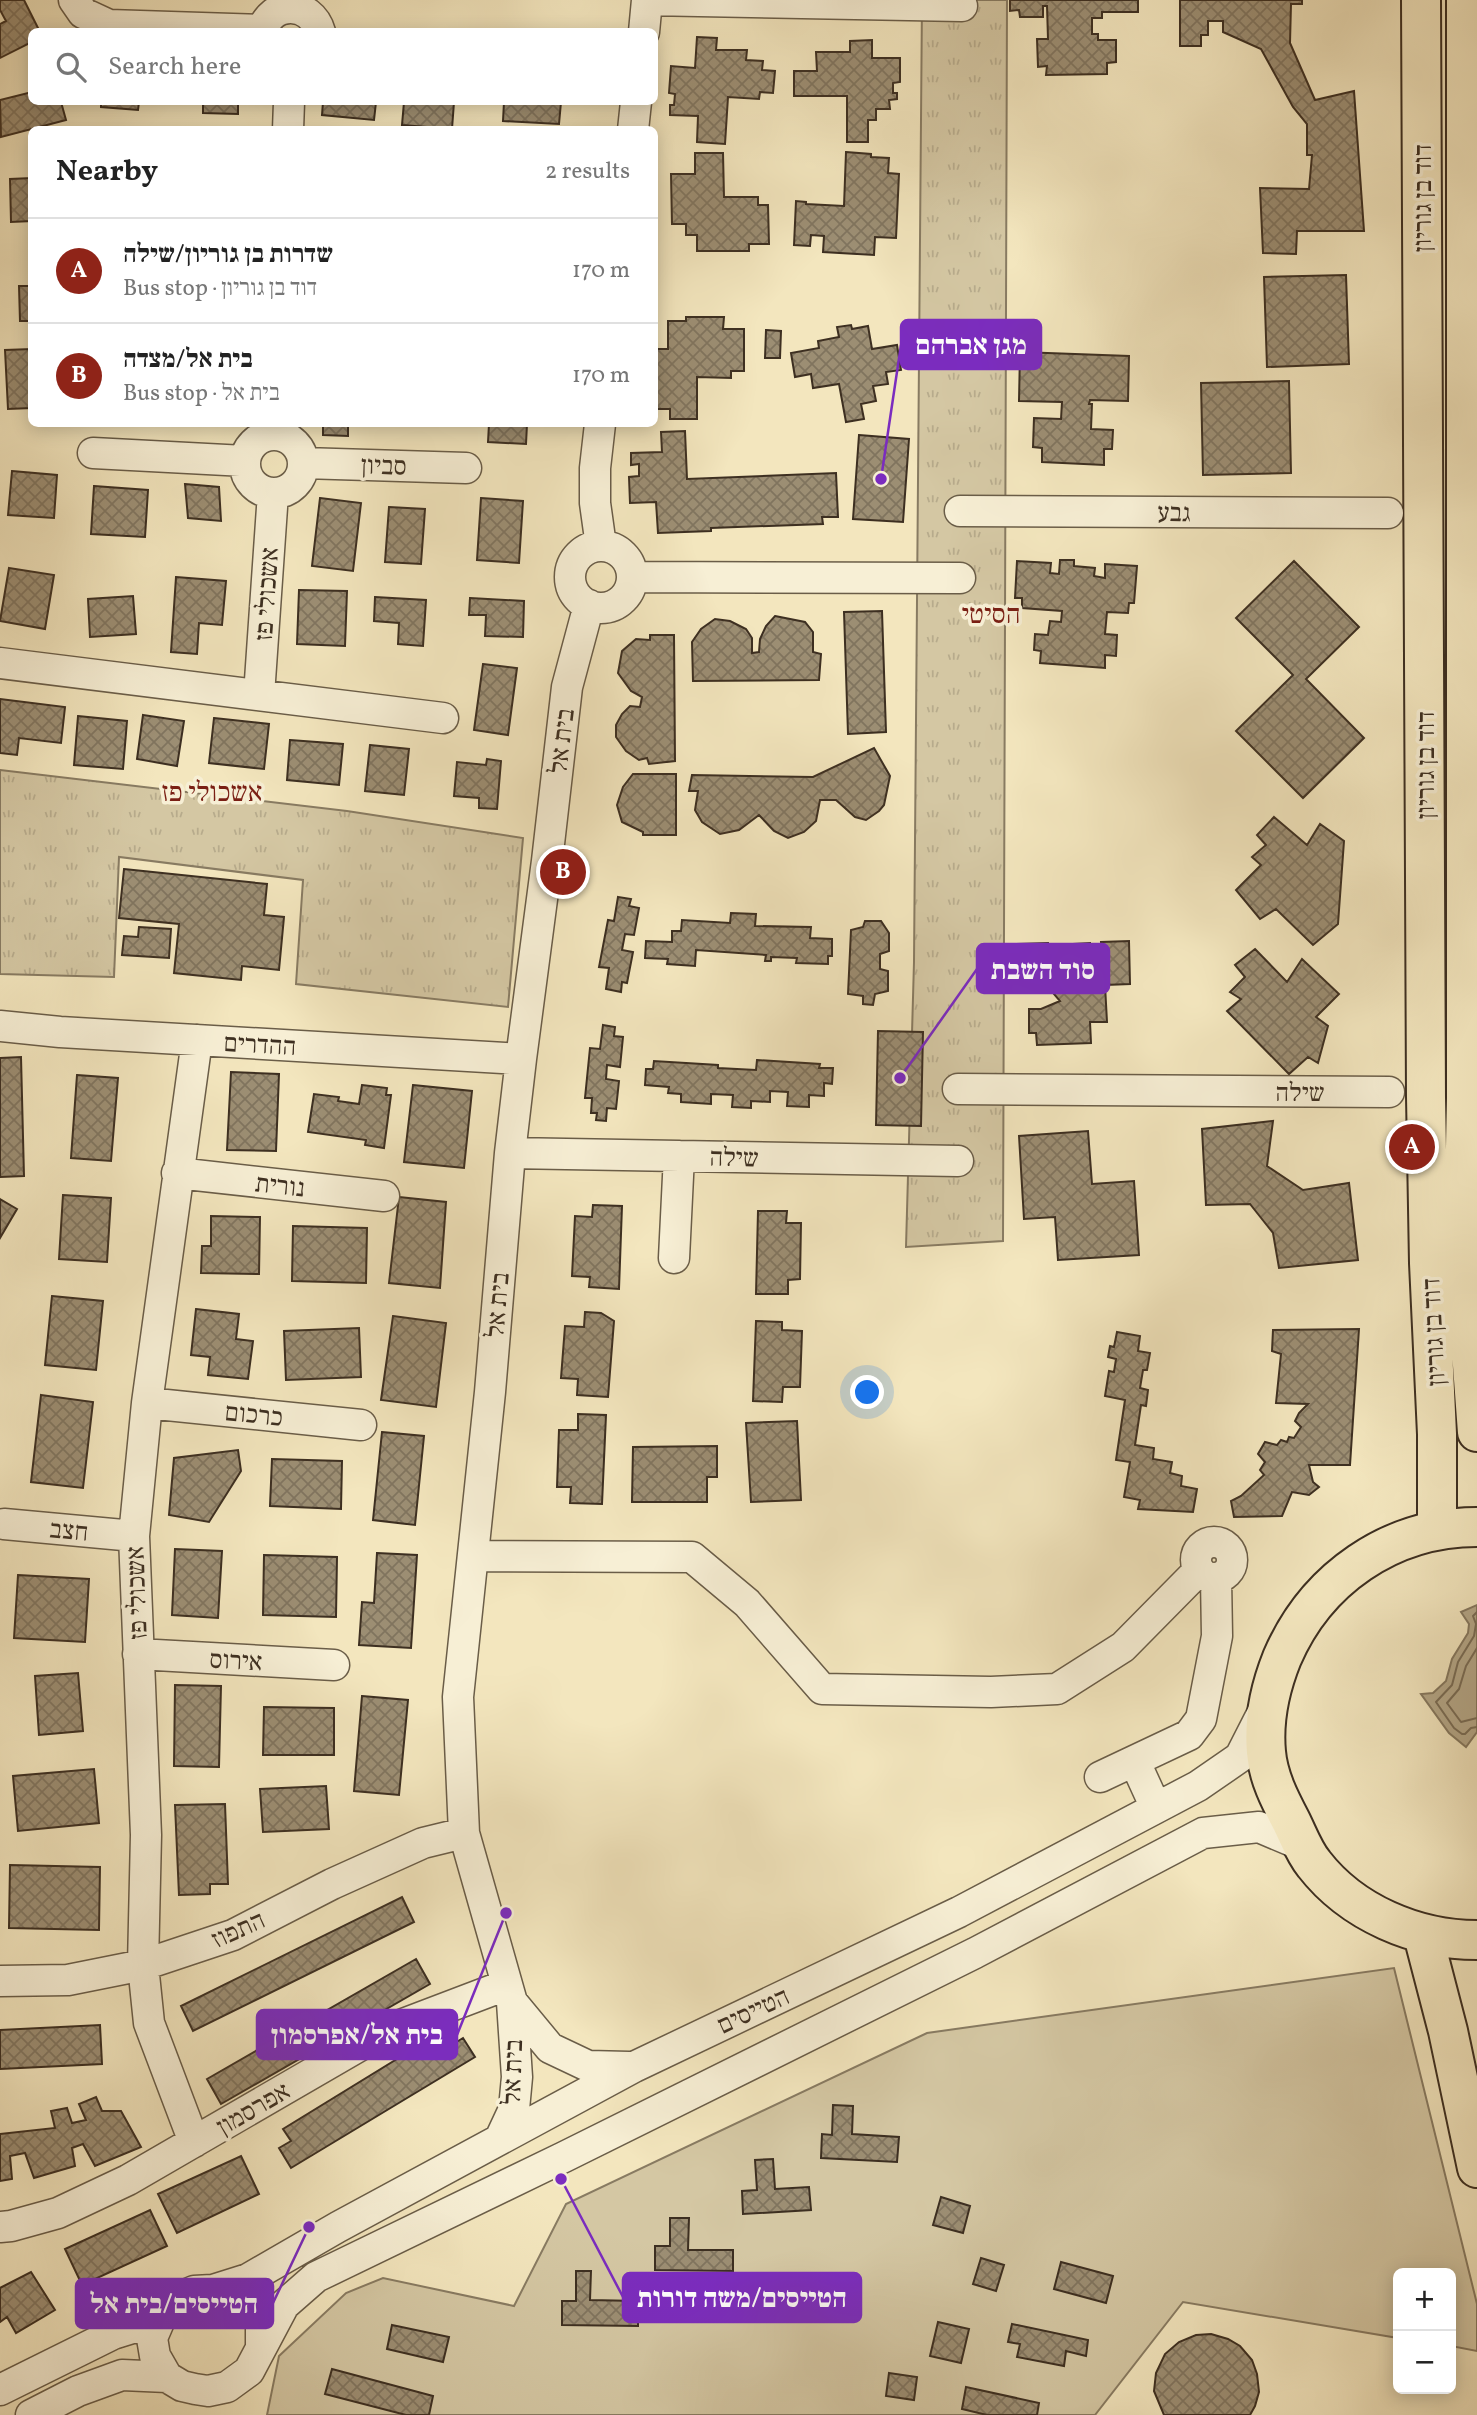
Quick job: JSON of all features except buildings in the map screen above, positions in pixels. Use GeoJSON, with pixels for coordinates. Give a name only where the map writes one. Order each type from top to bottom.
{"type":"FeatureCollection","features":[{"type":"Feature","properties":{"kind":"main road","name":"דוד בן גוריון"},"geometry":{"type":"LineString","coordinates":[[1421,0],[1426,1097],[1429,1263],[1437,1434],[1437,1530]]}},
{"type":"Feature","properties":{"kind":"main road","name":"דוד בן גוריון"},"geometry":{"type":"LineString","coordinates":[[1466,0],[1466,1098],[1463,1244],[1477,1432]]}},
{"type":"Feature","properties":{"kind":"main road"},"geometry":{"type":"LineString","coordinates":[[1477,1527],[1417,1534],[1377,1550],[1344,1573],[1315,1601],[1293,1633],[1277,1671],[1267,1704],[1266,1753],[1276,1792],[1313,1863],[1340,1891],[1376,1916],[1423,1934],[1455,1940],[1477,1940]]}},
{"type":"Feature","properties":{"kind":"main road"},"geometry":{"type":"LineString","coordinates":[[1423,1934],[1448,2031],[1477,2168]]}},
{"type":"Feature","properties":{"kind":"street"},"geometry":{"type":"LineString","coordinates":[[74,0],[83,13],[109,25],[186,28]]}},
{"type":"Feature","properties":{"kind":"street"},"geometry":{"type":"LineString","coordinates":[[644,28],[647,0],[962,6]]}},
{"type":"Feature","properties":{"kind":"street"},"geometry":{"type":"LineString","coordinates":[[263,28],[265,20],[280,7],[299,3],[314,16],[319,28]]}},
{"type":"Feature","properties":{"kind":"street"},"geometry":{"type":"LineString","coordinates":[[288,126],[289,105]]}},
{"type":"Feature","properties":{"kind":"street"},"geometry":{"type":"LineString","coordinates":[[633,126],[636,105]]}},
{"type":"Feature","properties":{"kind":"street"},"geometry":{"type":"LineString","coordinates":[[600,427],[594,503],[601,546]]}},
{"type":"Feature","properties":{"kind":"street"},"geometry":{"type":"LineString","coordinates":[[273,429],[290,440],[301,454],[303,463],[298,481],[291,488],[273,493],[255,486],[249,479],[245,461],[251,446],[273,429]]}},
{"type":"Feature","properties":{"kind":"street"},"geometry":{"type":"LineString","coordinates":[[93,453],[245,461]]}},
{"type":"Feature","properties":{"kind":"street","name":"סביון"},"geometry":{"type":"LineString","coordinates":[[303,463],[466,468]]}},
{"type":"Feature","properties":{"kind":"street","name":"אשכולי פז"},"geometry":{"type":"LineString","coordinates":[[259,695],[273,493]]}},
{"type":"Feature","properties":{"kind":"street","name":"גבע"},"geometry":{"type":"LineString","coordinates":[[960,511],[1388,513]]}},
{"type":"Feature","properties":{"kind":"street"},"geometry":{"type":"LineString","coordinates":[[591,547],[611,547],[626,558],[632,577],[630,587],[618,603],[609,607],[589,605],[580,600],[573,591],[570,570],[581,552],[591,547]]}},
{"type":"Feature","properties":{"kind":"street"},"geometry":{"type":"LineString","coordinates":[[632,577],[960,578]]}},
{"type":"Feature","properties":{"kind":"street","name":"בית אל"},"geometry":{"type":"LineString","coordinates":[[500,2139],[514,2109],[517,2077],[509,1993],[464,1833],[458,1697],[521,1059],[567,687],[589,605]]}},
{"type":"Feature","properties":{"kind":"street"},"geometry":{"type":"LineString","coordinates":[[0,663],[443,718]]}},
{"type":"Feature","properties":{"kind":"street","name":"ההדרים"},"geometry":{"type":"LineString","coordinates":[[0,1026],[521,1059]]}},
{"type":"Feature","properties":{"kind":"street","name":"אשכולי פז"},"geometry":{"type":"LineString","coordinates":[[194,2142],[149,2023],[143,1965],[146,1835],[134,1536],[147,1403],[197,1040]]}},
{"type":"Feature","properties":{"kind":"street","name":"שילה"},"geometry":{"type":"LineString","coordinates":[[958,1089],[1390,1092]]}},
{"type":"Feature","properties":{"kind":"street","name":"שילה"},"geometry":{"type":"LineString","coordinates":[[510,1153],[958,1161]]}},
{"type":"Feature","properties":{"kind":"street"},"geometry":{"type":"LineString","coordinates":[[674,1258],[680,1156]]}},
{"type":"Feature","properties":{"kind":"street","name":"נורית"},"geometry":{"type":"LineString","coordinates":[[177,1173],[384,1196]]}},
{"type":"Feature","properties":{"kind":"street","name":"כרכום"},"geometry":{"type":"LineString","coordinates":[[147,1403],[361,1425]]}},
{"type":"Feature","properties":{"kind":"street","name":"חצב"},"geometry":{"type":"LineString","coordinates":[[4,1524],[134,1536]]}},
{"type":"Feature","properties":{"kind":"street"},"geometry":{"type":"LineString","coordinates":[[473,1556],[692,1557],[747,1603],[822,1689],[991,1692],[1058,1689],[1123,1647],[1207,1574],[1217,1636],[1201,1719],[1189,1735],[1100,1777]]}},
{"type":"Feature","properties":{"kind":"street","name":"אירוס"},"geometry":{"type":"LineString","coordinates":[[138,1654],[334,1665]]}},
{"type":"Feature","properties":{"kind":"street","name":"הטייסים"},"geometry":{"type":"LineString","coordinates":[[212,2290],[248,2279],[338,2227],[634,2067],[959,1913],[1198,1786],[1240,1757],[1267,1704]]}},
{"type":"Feature","properties":{"kind":"street"},"geometry":{"type":"LineString","coordinates":[[1135,1762],[1156,1808]]}},
{"type":"Feature","properties":{"kind":"street","name":"הטייסים"},"geometry":{"type":"LineString","coordinates":[[261,2346],[284,2305],[316,2277],[963,1959],[1203,1833],[1259,1827],[1304,1846]]}},
{"type":"Feature","properties":{"kind":"street","name":"התפוז"},"geometry":{"type":"LineString","coordinates":[[0,1981],[68,1980],[143,1965],[233,1935],[332,1884],[423,1843],[464,1833]]}},
{"type":"Feature","properties":{"kind":"street","name":"בית אל"},"geometry":{"type":"LineString","coordinates":[[509,1993],[550,2048],[588,2066],[634,2067]]}},
{"type":"Feature","properties":{"kind":"street","name":"אפרסמון"},"geometry":{"type":"LineString","coordinates":[[0,2227],[58,2213],[128,2180],[385,2031],[509,1993]]}},
{"type":"Feature","properties":{"kind":"street"},"geometry":{"type":"LineString","coordinates":[[31,2415],[78,2391],[122,2375],[167,2377],[182,2386],[208,2391],[228,2401],[250,2371],[261,2346],[261,2323],[254,2312],[234,2292],[194,2291],[178,2298],[164,2310],[152,2338],[155,2356],[167,2377]]}},
{"type":"Feature","properties":{"kind":"street"},"geometry":{"type":"LineString","coordinates":[[0,2390],[102,2339],[158,2320]]}},
{"type":"Feature","properties":{"kind":"green space"},"geometry":{"type":"Polygon","coordinates":[[[922,0],[1007,0],[1003,1241],[906,1247],[914,962],[922,0]]]}},
{"type":"Feature","properties":{"kind":"green space"},"geometry":{"type":"Polygon","coordinates":[[[0,770],[347,811],[523,838],[508,1007],[296,984],[303,880],[119,857],[114,977],[0,974],[0,770]]]}},
{"type":"Feature","properties":{"kind":"green space"},"geometry":{"type":"Polygon","coordinates":[[[1394,1968],[1477,2304],[1477,2351],[1456,2347],[1456,2268],[1393,2268],[1393,2337],[1183,2302],[1095,2415],[267,2415],[279,2356],[346,2293],[383,2278],[514,2306],[566,2204],[927,2033],[1394,1968]]]}},
{"type":"Feature","properties":{"kind":"water"},"geometry":{"type":"Polygon","coordinates":[[[1477,1605],[1477,1732],[1466,1747],[1449,1733],[1421,1694],[1433,1693],[1446,1681],[1452,1659],[1468,1633],[1469,1624],[1461,1612],[1477,1605]]]}},
{"type":"Feature","properties":{"kind":"place","name":"מגן אברהם"},"geometry":{"type":"Point","coordinates":[881,479]}},
{"type":"Feature","properties":{"kind":"place","name":"בית אל/מצדה"},"geometry":{"type":"Point","coordinates":[563,872]}},
{"type":"Feature","properties":{"kind":"place","name":"סוד השבת"},"geometry":{"type":"Point","coordinates":[900,1078]}},
{"type":"Feature","properties":{"kind":"place","name":"שדרות בן גוריון/שילה"},"geometry":{"type":"Point","coordinates":[1412,1147]}},
{"type":"Feature","properties":{"kind":"place","name":"בית אל/אפרסמון"},"geometry":{"type":"Point","coordinates":[506,1913]}},
{"type":"Feature","properties":{"kind":"place","name":"הטייסים/משה דורות"},"geometry":{"type":"Point","coordinates":[561,2179]}},
{"type":"Feature","properties":{"kind":"place","name":"הטייסים/בית אל"},"geometry":{"type":"Point","coordinates":[309,2227]}},
{"type":"Feature","properties":{"kind":"district","name":"הסיטי"},"geometry":{"type":"Point","coordinates":[991,613]}},
{"type":"Feature","properties":{"kind":"district","name":"אשכולי פז"},"geometry":{"type":"Point","coordinates":[212,791]}}]}
